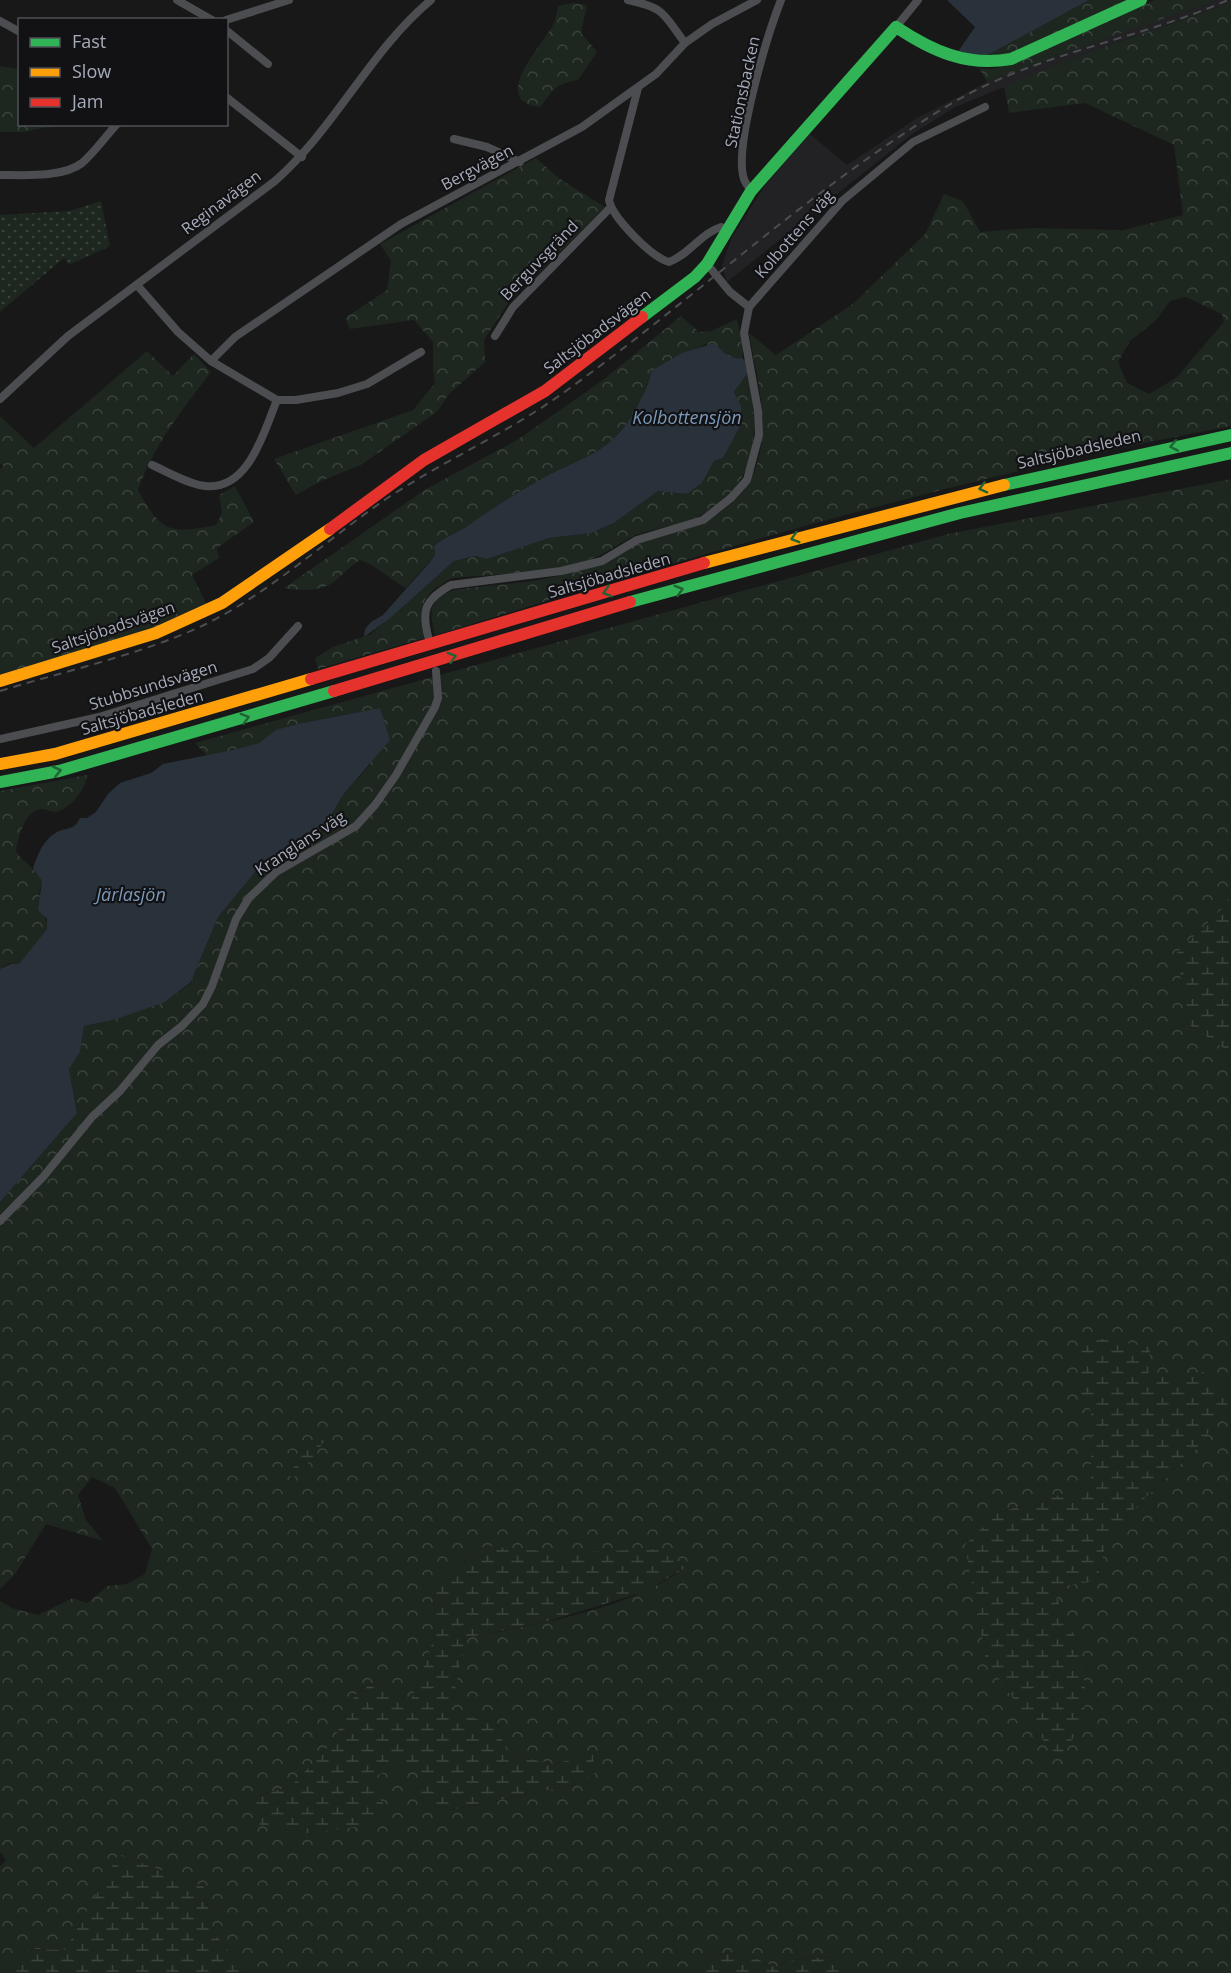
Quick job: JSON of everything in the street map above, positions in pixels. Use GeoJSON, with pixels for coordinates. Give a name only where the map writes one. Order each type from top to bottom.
{"type":"FeatureCollection","features":[{"type":"Feature","properties":{"kind":"main road"},"geometry":{"type":"LineString","coordinates":[[896,27],[951,58],[966,63],[995,63],[1011,59],[1141,0]]}},
{"type":"Feature","properties":{"kind":"main road","name":"Saltsjöbadsvägen"},"geometry":{"type":"LineString","coordinates":[[0,681],[156,633],[222,603],[295,554],[424,460],[545,391],[683,288],[707,264],[751,191],[896,27]]}},
{"type":"Feature","properties":{"kind":"main road","name":"Saltsjöbadsleden"},"geometry":{"type":"LineString","coordinates":[[0,764],[55,754],[155,726],[844,523],[1048,472],[1231,435]]}},
{"type":"Feature","properties":{"kind":"main road","name":"Saltsjöbadsleden"},"geometry":{"type":"LineString","coordinates":[[0,782],[59,771],[159,743],[849,541],[1048,490],[1231,453]]}},
{"type":"Feature","properties":{"kind":"street"},"geometry":{"type":"LineString","coordinates":[[177,0],[208,18]]}},
{"type":"Feature","properties":{"kind":"street"},"geometry":{"type":"LineString","coordinates":[[228,19],[289,0]]}},
{"type":"Feature","properties":{"kind":"street","name":"Reginavägen"},"geometry":{"type":"LineString","coordinates":[[0,399],[44,355],[275,181],[302,157],[340,111],[378,54],[431,0]]}},
{"type":"Feature","properties":{"kind":"street"},"geometry":{"type":"LineString","coordinates":[[628,0],[656,7],[667,16],[685,43]]}},
{"type":"Feature","properties":{"kind":"street","name":"Bergvägen"},"geometry":{"type":"LineString","coordinates":[[211,361],[235,337],[392,230],[582,127],[656,74],[685,43],[712,24],[757,0]]}},
{"type":"Feature","properties":{"kind":"street","name":"Stationsbacken"},"geometry":{"type":"LineString","coordinates":[[751,191],[744,178],[743,151],[770,33],[781,0]]}},
{"type":"Feature","properties":{"kind":"street"},"geometry":{"type":"LineString","coordinates":[[896,27],[918,0]]}},
{"type":"Feature","properties":{"kind":"street"},"geometry":{"type":"LineString","coordinates":[[0,21],[18,31]]}},
{"type":"Feature","properties":{"kind":"street"},"geometry":{"type":"LineString","coordinates":[[228,32],[268,64]]}},
{"type":"Feature","properties":{"kind":"street"},"geometry":{"type":"LineString","coordinates":[[638,88],[609,200],[610,208],[656,255],[669,262],[681,257],[714,229],[721,226],[728,229]]}},
{"type":"Feature","properties":{"kind":"street"},"geometry":{"type":"LineString","coordinates":[[228,99],[302,157]]}},
{"type":"Feature","properties":{"kind":"street","name":"Kolbottens väg"},"geometry":{"type":"LineString","coordinates":[[750,307],[842,201],[913,142],[985,107]]}},
{"type":"Feature","properties":{"kind":"street"},"geometry":{"type":"LineString","coordinates":[[0,175],[60,172],[73,168],[81,164],[115,126]]}},
{"type":"Feature","properties":{"kind":"street"},"geometry":{"type":"LineString","coordinates":[[454,139],[487,147],[520,162]]}},
{"type":"Feature","properties":{"kind":"street","name":"Berguvsgränd"},"geometry":{"type":"LineString","coordinates":[[495,336],[513,307],[610,208]]}},
{"type":"Feature","properties":{"kind":"street"},"geometry":{"type":"LineString","coordinates":[[428,636],[423,618],[427,604],[438,592],[451,585],[561,570],[602,561],[637,540],[703,520],[731,498],[747,480],[759,435],[758,411],[744,333],[750,307],[730,292],[707,264]]}},
{"type":"Feature","properties":{"kind":"street"},"geometry":{"type":"LineString","coordinates":[[137,285],[178,332],[211,361],[277,400],[296,400],[338,393],[367,384],[422,352]]}},
{"type":"Feature","properties":{"kind":"street"},"geometry":{"type":"LineString","coordinates":[[152,465],[204,486],[224,485],[249,462],[277,400]]}},
{"type":"Feature","properties":{"kind":"street","name":"Stubbsundsvägen"},"geometry":{"type":"LineString","coordinates":[[0,739],[99,717],[253,669],[268,658],[298,626]]}},
{"type":"Feature","properties":{"kind":"street","name":"Kranglans väg"},"geometry":{"type":"LineString","coordinates":[[0,1221],[43,1177],[92,1117],[120,1091],[158,1045],[182,1026],[203,1004],[236,919],[249,898],[276,872],[356,826],[375,805],[396,775],[435,707],[438,698],[436,671]]}},
{"type":"Feature","properties":{"kind":"shaded area"},"geometry":{"type":"Polygon","coordinates":[[[1218,0],[1231,0],[1231,3],[1101,48],[955,107],[911,135],[727,282],[722,265],[732,237],[766,184],[809,133],[847,165],[917,118],[987,82],[1100,39],[1218,0]]]}},
{"type":"Feature","properties":{"kind":"green space"},"geometry":{"type":"Polygon","coordinates":[[[1089,0],[1132,0],[1012,55],[975,62],[1089,0]]]}},
{"type":"Feature","properties":{"kind":"green space"},"geometry":{"type":"Polygon","coordinates":[[[1155,0],[1218,0],[987,82],[979,68],[993,69],[1012,64],[1155,0]]]}},
{"type":"Feature","properties":{"kind":"green space"},"geometry":{"type":"Polygon","coordinates":[[[572,3],[587,5],[581,33],[597,52],[578,80],[559,86],[540,107],[525,103],[519,94],[519,83],[523,71],[553,25],[558,6],[572,3]]]}},
{"type":"Feature","properties":{"kind":"green space"},"geometry":{"type":"Polygon","coordinates":[[[1231,3],[1231,426],[1030,468],[830,519],[435,635],[432,608],[439,599],[453,590],[561,575],[637,543],[698,523],[725,509],[747,485],[756,468],[761,449],[760,390],[749,333],[776,355],[853,304],[925,234],[944,194],[963,201],[980,232],[1032,228],[1123,230],[1183,215],[1174,145],[1085,103],[1009,113],[1004,86],[1101,48],[1231,3]],[[1186,297],[1170,301],[1155,321],[1130,341],[1118,362],[1127,383],[1149,394],[1176,378],[1224,322],[1222,314],[1186,297]]]}},
{"type":"Feature","properties":{"kind":"green space"},"geometry":{"type":"Polygon","coordinates":[[[0,66],[18,69],[18,126],[55,126],[22,132],[0,132],[0,66]]]}},
{"type":"Feature","properties":{"kind":"green space"},"geometry":{"type":"Polygon","coordinates":[[[536,158],[560,179],[605,207],[508,303],[484,340],[485,362],[448,395],[438,411],[361,465],[321,481],[296,495],[274,459],[413,410],[435,383],[433,342],[414,320],[350,329],[345,318],[387,290],[391,261],[380,244],[536,158]]]}},
{"type":"Feature","properties":{"kind":"green space"},"geometry":{"type":"Polygon","coordinates":[[[101,201],[110,246],[69,265],[64,258],[0,312],[0,215],[69,211],[101,201]]]}},
{"type":"Feature","properties":{"kind":"green space"},"geometry":{"type":"Polygon","coordinates":[[[681,316],[699,332],[711,331],[737,319],[743,349],[742,358],[733,359],[706,344],[651,371],[648,384],[629,421],[609,443],[533,484],[438,543],[434,546],[435,555],[406,588],[360,560],[330,585],[303,590],[284,588],[426,489],[517,440],[603,380],[681,316]]]}},
{"type":"Feature","properties":{"kind":"green space"},"geometry":{"type":"Polygon","coordinates":[[[147,351],[173,376],[194,354],[211,372],[170,428],[152,458],[138,490],[146,504],[161,522],[169,527],[188,529],[216,525],[222,513],[219,495],[235,486],[254,522],[217,548],[219,558],[192,575],[207,605],[172,622],[0,677],[0,469],[4,467],[0,463],[0,416],[34,448],[147,351]]]}},
{"type":"Feature","properties":{"kind":"green space"},"geometry":{"type":"Polygon","coordinates":[[[748,373],[754,415],[751,454],[745,472],[735,488],[720,503],[694,519],[636,535],[601,555],[579,563],[544,570],[452,578],[434,589],[424,602],[421,617],[424,638],[318,669],[315,658],[333,647],[371,634],[454,561],[475,556],[487,559],[549,538],[591,533],[614,523],[658,491],[687,494],[702,483],[714,461],[723,458],[742,423],[741,408],[734,392],[748,373]]]}},
{"type":"Feature","properties":{"kind":"green space"},"geometry":{"type":"Polygon","coordinates":[[[1231,479],[1231,891],[1225,906],[1177,953],[1188,1024],[1231,1053],[1231,1973],[843,1973],[834,1957],[797,1959],[774,1967],[740,1951],[715,1956],[687,1973],[246,1973],[213,1932],[204,1887],[119,1854],[65,1950],[29,1949],[5,1973],[0,1973],[0,1866],[6,1860],[0,1852],[0,1601],[12,1608],[38,1615],[73,1598],[87,1603],[108,1586],[127,1584],[145,1574],[152,1549],[115,1488],[92,1477],[78,1495],[86,1520],[103,1541],[46,1524],[15,1574],[0,1589],[0,1202],[77,1113],[69,1069],[80,1052],[84,1026],[117,1019],[165,1002],[191,983],[218,917],[256,871],[312,838],[326,824],[343,795],[370,765],[380,708],[298,724],[238,757],[208,757],[195,743],[948,534],[1231,479]],[[1078,1392],[1091,1410],[1091,1486],[997,1513],[965,1545],[1078,1640],[1064,1620],[1054,1587],[1097,1581],[1108,1534],[1200,1445],[1078,1392]],[[485,1546],[435,1584],[433,1641],[411,1700],[370,1684],[355,1695],[332,1743],[291,1786],[251,1798],[367,1780],[403,1763],[433,1778],[412,1793],[451,1810],[573,1785],[594,1773],[593,1754],[553,1764],[508,1754],[496,1724],[450,1712],[465,1638],[551,1621],[609,1605],[637,1595],[686,1567],[485,1546]]]}},
{"type":"Feature","properties":{"kind":"green space"},"geometry":{"type":"Polygon","coordinates":[[[87,775],[84,786],[66,807],[55,812],[41,809],[35,811],[23,826],[16,851],[42,881],[39,893],[48,929],[19,964],[10,963],[0,969],[0,791],[87,775]]]}},
{"type":"Feature","properties":{"kind":"green space"},"geometry":{"type":"Polygon","coordinates":[[[1231,891],[1231,1053],[1188,1024],[1177,953],[1225,906],[1231,891]]]}},
{"type":"Feature","properties":{"kind":"green space"},"geometry":{"type":"Polygon","coordinates":[[[1083,1336],[1150,1347],[1148,1378],[1203,1372],[1231,1398],[1200,1445],[1108,1534],[1097,1581],[1054,1587],[1064,1620],[1078,1640],[1085,1687],[1084,1724],[1061,1754],[1050,1749],[986,1661],[965,1545],[997,1513],[1091,1486],[1091,1410],[1078,1392],[1083,1336]]]}},
{"type":"Feature","properties":{"kind":"green space"},"geometry":{"type":"Polygon","coordinates":[[[331,1432],[303,1470],[289,1481],[297,1458],[331,1432]]]}},
{"type":"Feature","properties":{"kind":"green space"},"geometry":{"type":"Polygon","coordinates":[[[485,1546],[566,1553],[656,1549],[687,1567],[644,1592],[545,1622],[465,1638],[451,1712],[496,1724],[508,1754],[553,1764],[593,1754],[595,1773],[573,1785],[451,1810],[411,1794],[432,1778],[403,1763],[367,1780],[387,1809],[356,1827],[301,1834],[260,1825],[251,1798],[291,1786],[332,1743],[355,1695],[371,1684],[411,1700],[433,1641],[435,1584],[485,1546]]]}},
{"type":"Feature","properties":{"kind":"green space"},"geometry":{"type":"Polygon","coordinates":[[[119,1854],[204,1887],[213,1932],[246,1973],[5,1973],[29,1949],[65,1950],[119,1854]]]}},
{"type":"Feature","properties":{"kind":"green space"},"geometry":{"type":"Polygon","coordinates":[[[740,1951],[774,1967],[797,1959],[835,1957],[843,1973],[687,1973],[715,1956],[740,1951]]]}},
{"type":"Feature","properties":{"kind":"water"},"geometry":{"type":"Polygon","coordinates":[[[947,0],[1089,0],[975,62],[957,53],[975,27],[947,0]]]}},
{"type":"Feature","properties":{"kind":"water","name":"Kolbottensjön"},"geometry":{"type":"Polygon","coordinates":[[[715,343],[730,357],[742,358],[746,362],[748,373],[734,392],[741,406],[742,423],[723,458],[714,461],[702,483],[687,494],[658,491],[614,523],[591,533],[549,538],[487,559],[475,556],[454,561],[389,619],[364,637],[365,629],[371,622],[383,615],[429,563],[435,555],[434,546],[523,489],[598,451],[609,443],[629,421],[648,384],[651,371],[682,353],[715,343]]]}},
{"type":"Feature","properties":{"kind":"water","name":"Järlasjön"},"geometry":{"type":"Polygon","coordinates":[[[380,708],[390,740],[343,795],[326,824],[312,838],[256,871],[218,917],[191,982],[165,1002],[117,1019],[84,1026],[80,1052],[69,1069],[77,1113],[0,1202],[0,969],[11,964],[19,964],[47,929],[47,919],[38,910],[42,881],[33,868],[45,843],[52,835],[73,827],[80,818],[87,818],[96,812],[108,794],[120,783],[151,773],[163,764],[259,743],[276,730],[298,724],[380,708]]]}},
{"type":"Feature","properties":{"kind":"railway"},"geometry":{"type":"LineString","coordinates":[[0,691],[156,645],[229,612],[275,582],[386,499],[525,418],[570,388],[854,168],[954,102],[986,85],[1054,58],[1160,26],[1228,0]]}},
{"type":"Feature","properties":{"kind":"traffic: fast"},"geometry":{"type":"LineString","coordinates":[[642,317],[695,277],[707,264],[751,191],[896,27],[923,43],[951,55],[965,59],[995,61],[1011,59],[1141,0]]}},
{"type":"Feature","properties":{"kind":"traffic: fast"},"geometry":{"type":"LineString","coordinates":[[1004,485],[1231,435]]}},
{"type":"Feature","properties":{"kind":"traffic: fast"},"geometry":{"type":"LineString","coordinates":[[630,602],[960,513],[1231,453]]}},
{"type":"Feature","properties":{"kind":"traffic: fast"},"geometry":{"type":"LineString","coordinates":[[0,782],[59,771],[334,691]]}},
{"type":"Feature","properties":{"kind":"traffic: slow"},"geometry":{"type":"LineString","coordinates":[[704,563],[1004,485]]}},
{"type":"Feature","properties":{"kind":"traffic: slow"},"geometry":{"type":"LineString","coordinates":[[0,681],[156,633],[222,603],[330,529]]}},
{"type":"Feature","properties":{"kind":"traffic: slow"},"geometry":{"type":"LineString","coordinates":[[0,764],[55,754],[311,679]]}},
{"type":"Feature","properties":{"kind":"traffic: jam"},"geometry":{"type":"LineString","coordinates":[[330,529],[424,460],[545,391],[642,317]]}},
{"type":"Feature","properties":{"kind":"traffic: jam"},"geometry":{"type":"LineString","coordinates":[[311,679],[704,563]]}},
{"type":"Feature","properties":{"kind":"traffic: jam"},"geometry":{"type":"LineString","coordinates":[[334,691],[630,602]]}}]}
